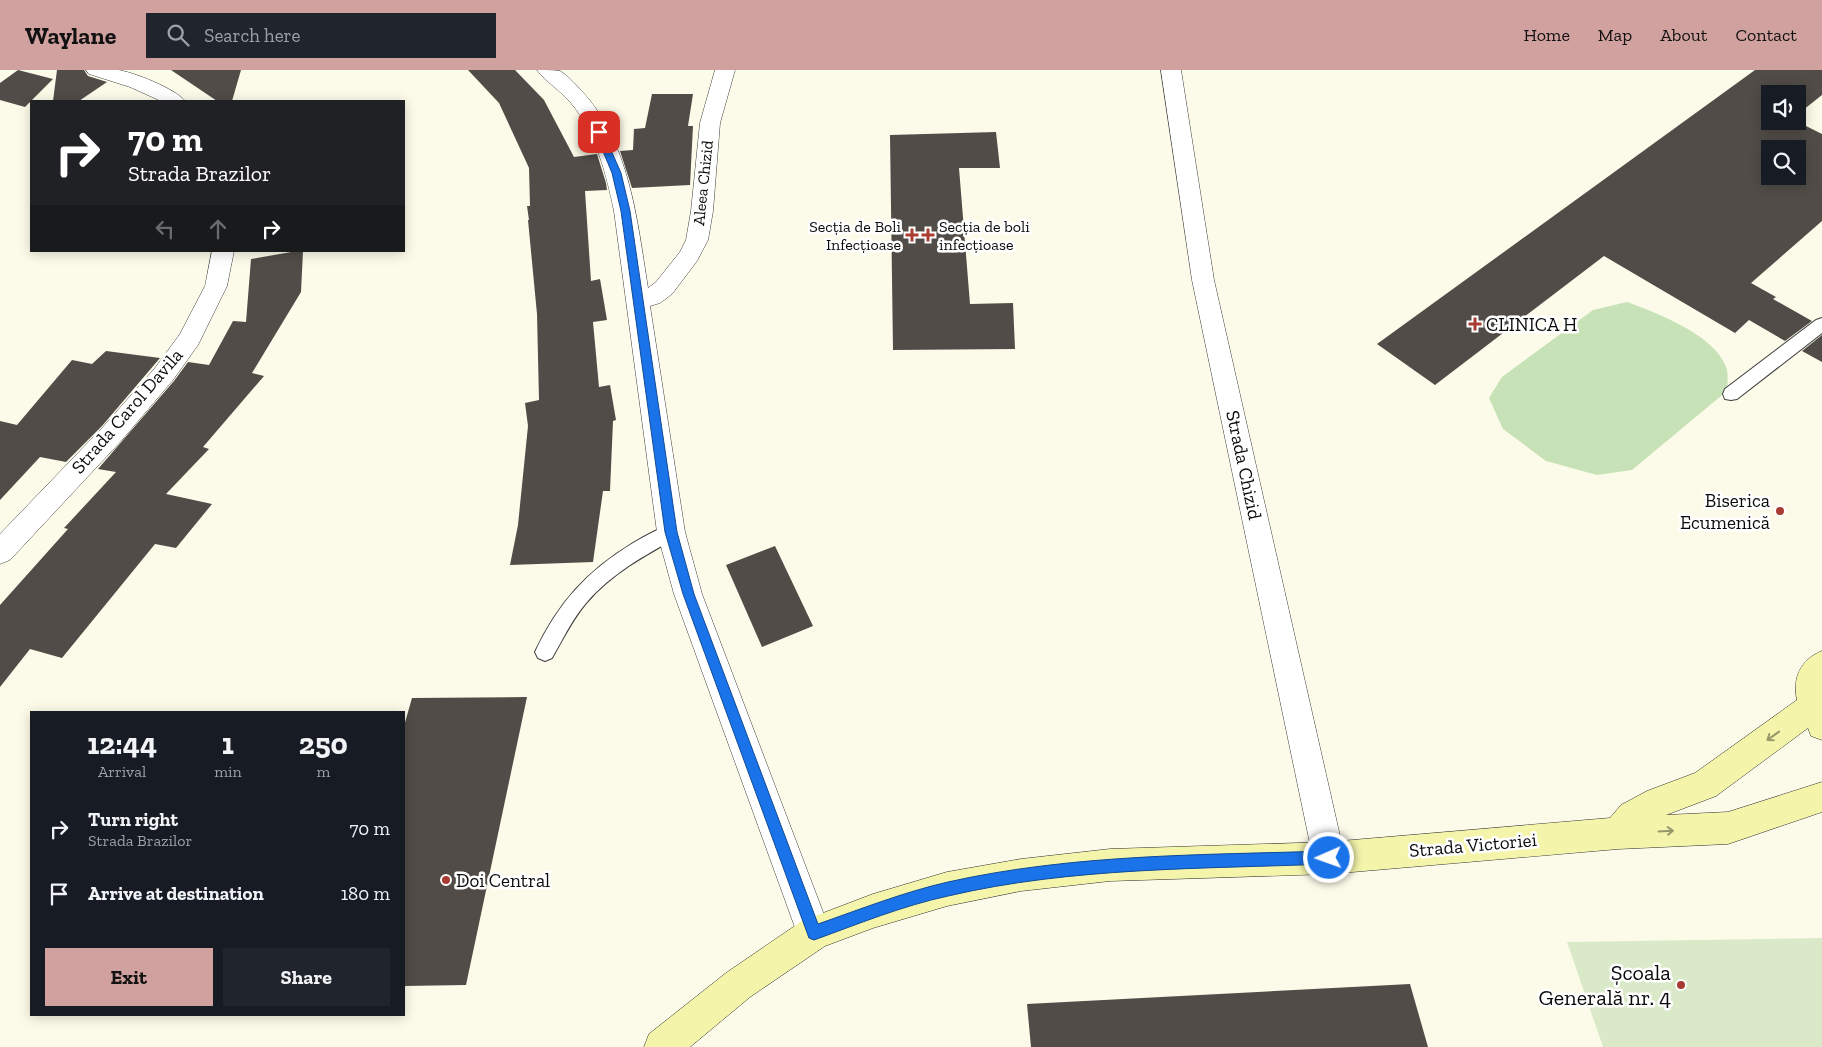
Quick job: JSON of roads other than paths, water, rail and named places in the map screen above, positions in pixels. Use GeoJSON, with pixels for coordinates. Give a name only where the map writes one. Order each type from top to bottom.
{"type":"FeatureCollection","features":[{"type":"Feature","properties":{"kind":"street"},"geometry":{"type":"LineString","coordinates":[[96,70],[123,76],[154,89],[173,100]]}},
{"type":"Feature","properties":{"kind":"street"},"geometry":{"type":"LineString","coordinates":[[547,70],[559,79],[586,107],[606,144],[617,173],[625,211],[671,532],[688,594],[814,933]]}},
{"type":"Feature","properties":{"kind":"street","name":"Aleea Chizid"},"geometry":{"type":"LineString","coordinates":[[637,302],[652,297],[664,288],[689,256],[697,240],[703,202],[710,123],[725,70]]}},
{"type":"Feature","properties":{"kind":"street","name":"Strada Chizid"},"geometry":{"type":"LineString","coordinates":[[1171,70],[1203,280],[1329,858]]}},
{"type":"Feature","properties":{"kind":"street","name":"Strada Carol Davila"},"geometry":{"type":"LineString","coordinates":[[0,552],[112,434],[164,374],[190,339],[216,286],[223,252]]}},
{"type":"Feature","properties":{"kind":"street"},"geometry":{"type":"LineString","coordinates":[[1618,833],[1632,816],[1658,802],[1705,785],[1817,716],[1810,696],[1810,684],[1817,667],[1822,664]]}},
{"type":"Feature","properties":{"kind":"street","name":"Strada Victoriei"},"geometry":{"type":"LineString","coordinates":[[662,1047],[738,985],[814,933],[873,911],[947,889],[1022,875],[1110,865],[1329,858],[1618,833],[1728,828],[1822,797]]}},
{"type":"Feature","properties":{"kind":"lane"},"geometry":{"type":"LineString","coordinates":[[1731,394],[1822,324]]}},
{"type":"Feature","properties":{"kind":"lane"},"geometry":{"type":"LineString","coordinates":[[545,652],[571,608],[595,582],[644,546],[671,532]]}},
{"type":"Feature","properties":{"kind":"place","name":"Secția de Boli Infecțioase"},"geometry":{"type":"Point","coordinates":[912,235]}},
{"type":"Feature","properties":{"kind":"place","name":"Secția de boli infecțioase"},"geometry":{"type":"Point","coordinates":[928,235]}},
{"type":"Feature","properties":{"kind":"place","name":"CLINICA H"},"geometry":{"type":"Point","coordinates":[1475,324]}},
{"type":"Feature","properties":{"kind":"place","name":"Biserica Ecumenică"},"geometry":{"type":"Point","coordinates":[1780,511]}},
{"type":"Feature","properties":{"kind":"place","name":"Doi Central"},"geometry":{"type":"Point","coordinates":[446,880]}},
{"type":"Feature","properties":{"kind":"place","name":"Școala Generală nr. 4"},"geometry":{"type":"Point","coordinates":[1681,985]}}]}
